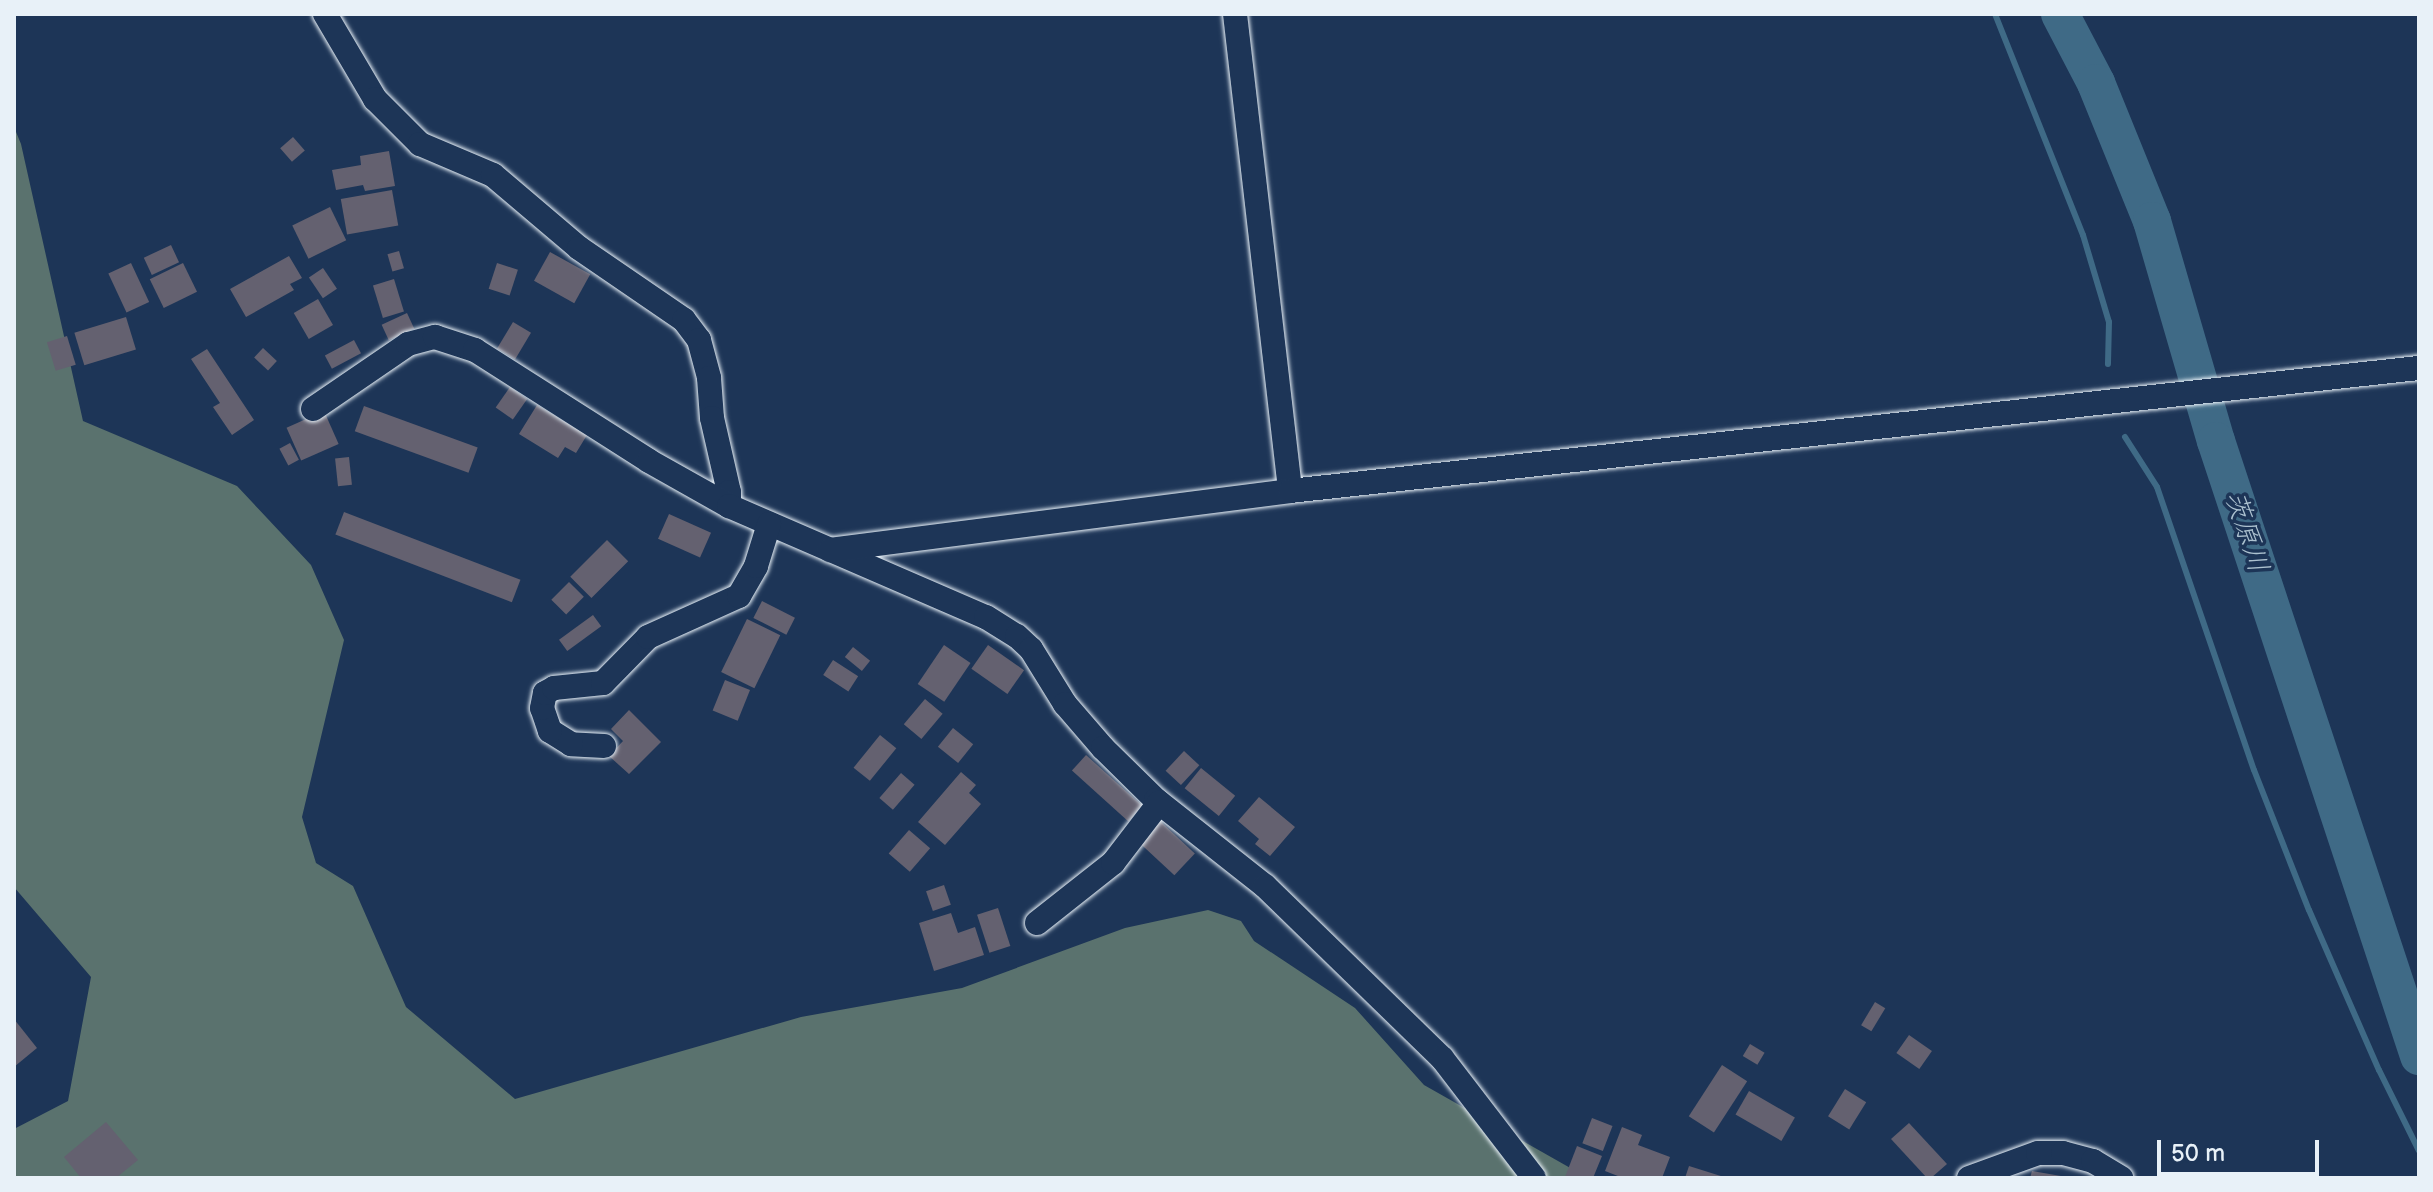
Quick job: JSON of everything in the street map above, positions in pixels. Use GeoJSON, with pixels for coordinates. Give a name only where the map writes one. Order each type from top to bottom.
{"type":"FeatureCollection","features":[{"type":"Feature","properties":{"kind":"street"},"geometry":{"type":"LineString","coordinates":[[325,14],[350,50],[375,99],[420,144],[493,175],[579,248],[684,320],[699,340],[705,362],[729,506]]}},
{"type":"Feature","properties":{"kind":"street"},"geometry":{"type":"LineString","coordinates":[[1235,14],[1290,491]]}},
{"type":"Feature","properties":{"kind":"street"},"geometry":{"type":"LineString","coordinates":[[313,409],[408,344],[435,337],[475,350],[649,461],[729,506],[986,617],[1017,636],[1031,649],[1080,723],[1159,803],[1265,886],[1442,1058],[1534,1178]]}},
{"type":"Feature","properties":{"kind":"street"},"geometry":{"type":"LineString","coordinates":[[830,550],[1290,491],[2419,368]]}},
{"type":"Feature","properties":{"kind":"street"},"geometry":{"type":"LineString","coordinates":[[604,746],[583,747],[550,731],[542,708],[545,693],[554,688],[603,683],[648,637],[739,596],[756,566],[769,524]]}},
{"type":"Feature","properties":{"kind":"street"},"geometry":{"type":"LineString","coordinates":[[1037,923],[1107,869],[1159,803]]}},
{"type":"Feature","properties":{"kind":"street"},"geometry":{"type":"LineString","coordinates":[[1969,1178],[2038,1153],[2063,1153],[2093,1161],[2121,1178]]}},
{"type":"Feature","properties":{"kind":"green space"},"geometry":{"type":"Polygon","coordinates":[[[14,127],[21,144],[83,421],[237,486],[311,565],[344,640],[302,817],[316,863],[353,886],[406,1007],[515,1099],[801,1017],[962,988],[1125,928],[1208,910],[1241,921],[1254,941],[1355,1008],[1424,1085],[1588,1178],[14,1178],[14,1129],[68,1101],[91,977],[14,887],[14,127]]]}},
{"type":"Feature","properties":{"kind":"building"},"geometry":{"type":"Polygon","coordinates":[[[293,137],[305,151],[292,162],[280,148],[293,137]]]}},
{"type":"Feature","properties":{"kind":"building"},"geometry":{"type":"Polygon","coordinates":[[[389,151],[395,186],[365,191],[363,185],[336,190],[332,170],[361,165],[360,156],[389,151]]]}},
{"type":"Feature","properties":{"kind":"building"},"geometry":{"type":"Polygon","coordinates":[[[392,190],[398,225],[347,234],[341,199],[392,190]]]}},
{"type":"Feature","properties":{"kind":"building"},"geometry":{"type":"Polygon","coordinates":[[[330,207],[346,240],[308,259],[292,225],[330,207]]]}},
{"type":"Feature","properties":{"kind":"building"},"geometry":{"type":"Polygon","coordinates":[[[171,245],[179,262],[152,275],[144,258],[171,245]]]}},
{"type":"Feature","properties":{"kind":"building"},"geometry":{"type":"Polygon","coordinates":[[[399,251],[404,268],[392,272],[387,254],[399,251]]]}},
{"type":"Feature","properties":{"kind":"building"},"geometry":{"type":"Polygon","coordinates":[[[550,252],[590,274],[574,303],[534,281],[550,252]]]}},
{"type":"Feature","properties":{"kind":"building"},"geometry":{"type":"Polygon","coordinates":[[[289,256],[302,278],[290,284],[294,290],[246,317],[230,289],[289,256]]]}},
{"type":"Feature","properties":{"kind":"building"},"geometry":{"type":"Polygon","coordinates":[[[131,263],[149,302],[127,313],[108,274],[131,263]]]}},
{"type":"Feature","properties":{"kind":"building"},"geometry":{"type":"Polygon","coordinates":[[[183,263],[197,292],[164,308],[150,279],[183,263]]]}},
{"type":"Feature","properties":{"kind":"building"},"geometry":{"type":"Polygon","coordinates":[[[497,263],[518,270],[510,295],[489,289],[497,263]]]}},
{"type":"Feature","properties":{"kind":"building"},"geometry":{"type":"Polygon","coordinates":[[[323,268],[337,289],[323,298],[309,278],[323,268]]]}},
{"type":"Feature","properties":{"kind":"building"},"geometry":{"type":"Polygon","coordinates":[[[394,279],[404,312],[383,318],[373,285],[394,279]]]}},
{"type":"Feature","properties":{"kind":"building"},"geometry":{"type":"Polygon","coordinates":[[[318,299],[333,325],[309,339],[294,313],[318,299]]]}},
{"type":"Feature","properties":{"kind":"building"},"geometry":{"type":"Polygon","coordinates":[[[407,313],[414,328],[389,340],[382,325],[407,313]]]}},
{"type":"Feature","properties":{"kind":"building"},"geometry":{"type":"Polygon","coordinates":[[[126,317],[136,350],[84,365],[74,333],[126,317]]]}},
{"type":"Feature","properties":{"kind":"building"},"geometry":{"type":"Polygon","coordinates":[[[513,322],[531,333],[515,359],[497,349],[513,322]]]}},
{"type":"Feature","properties":{"kind":"building"},"geometry":{"type":"Polygon","coordinates":[[[67,336],[76,365],[56,371],[47,342],[67,336]]]}},
{"type":"Feature","properties":{"kind":"building"},"geometry":{"type":"Polygon","coordinates":[[[354,340],[361,353],[332,369],[325,355],[354,340]]]}},
{"type":"Feature","properties":{"kind":"building"},"geometry":{"type":"Polygon","coordinates":[[[263,348],[277,361],[268,370],[254,358],[263,348]]]}},
{"type":"Feature","properties":{"kind":"building"},"geometry":{"type":"Polygon","coordinates":[[[207,349],[254,420],[232,435],[213,407],[220,403],[191,359],[207,349]]]}},
{"type":"Feature","properties":{"kind":"building"},"geometry":{"type":"Polygon","coordinates":[[[510,387],[527,399],[513,420],[496,407],[510,387]]]}},
{"type":"Feature","properties":{"kind":"building"},"geometry":{"type":"Polygon","coordinates":[[[537,405],[587,435],[576,453],[565,447],[558,458],[519,434],[537,405]]]}},
{"type":"Feature","properties":{"kind":"building"},"geometry":{"type":"Polygon","coordinates":[[[364,406],[478,447],[468,473],[355,431],[364,406]]]}},
{"type":"Feature","properties":{"kind":"building"},"geometry":{"type":"Polygon","coordinates":[[[324,411],[339,444],[301,461],[287,428],[324,411]]]}},
{"type":"Feature","properties":{"kind":"building"},"geometry":{"type":"Polygon","coordinates":[[[290,443],[299,460],[288,465],[279,449],[290,443]]]}},
{"type":"Feature","properties":{"kind":"building"},"geometry":{"type":"Polygon","coordinates":[[[349,457],[352,485],[338,486],[335,458],[349,457]]]}},
{"type":"Feature","properties":{"kind":"building"},"geometry":{"type":"Polygon","coordinates":[[[344,512],[520,580],[512,602],[335,534],[344,512]]]}},
{"type":"Feature","properties":{"kind":"building"},"geometry":{"type":"Polygon","coordinates":[[[669,514],[711,533],[700,557],[658,539],[669,514]]]}},
{"type":"Feature","properties":{"kind":"building"},"geometry":{"type":"Polygon","coordinates":[[[607,540],[628,561],[591,598],[570,577],[607,540]]]}},
{"type":"Feature","properties":{"kind":"building"},"geometry":{"type":"Polygon","coordinates":[[[569,582],[584,597],[566,615],[551,600],[569,582]]]}},
{"type":"Feature","properties":{"kind":"building"},"geometry":{"type":"Polygon","coordinates":[[[762,601],[795,618],[786,635],[753,618],[762,601]]]}},
{"type":"Feature","properties":{"kind":"building"},"geometry":{"type":"Polygon","coordinates":[[[593,615],[601,626],[567,651],[559,640],[593,615]]]}},
{"type":"Feature","properties":{"kind":"building"},"geometry":{"type":"Polygon","coordinates":[[[747,619],[780,635],[754,688],[721,672],[747,619]]]}},
{"type":"Feature","properties":{"kind":"building"},"geometry":{"type":"Polygon","coordinates":[[[944,645],[971,663],[944,702],[918,684],[944,645]]]}},
{"type":"Feature","properties":{"kind":"building"},"geometry":{"type":"Polygon","coordinates":[[[988,645],[1024,670],[1007,694],[971,669],[988,645]]]}},
{"type":"Feature","properties":{"kind":"building"},"geometry":{"type":"Polygon","coordinates":[[[853,647],[870,661],[862,671],[845,657],[853,647]]]}},
{"type":"Feature","properties":{"kind":"building"},"geometry":{"type":"Polygon","coordinates":[[[833,660],[858,676],[848,691],[823,675],[833,660]]]}},
{"type":"Feature","properties":{"kind":"building"},"geometry":{"type":"Polygon","coordinates":[[[725,680],[750,690],[738,721],[713,711],[725,680]]]}},
{"type":"Feature","properties":{"kind":"building"},"geometry":{"type":"Polygon","coordinates":[[[925,699],[943,714],[921,739],[904,724],[925,699]]]}},
{"type":"Feature","properties":{"kind":"building"},"geometry":{"type":"Polygon","coordinates":[[[629,710],[661,742],[629,774],[609,756],[623,741],[611,729],[629,710]]]}},
{"type":"Feature","properties":{"kind":"building"},"geometry":{"type":"Polygon","coordinates":[[[953,728],[973,744],[958,763],[938,747],[953,728]]]}},
{"type":"Feature","properties":{"kind":"building"},"geometry":{"type":"Polygon","coordinates":[[[880,735],[896,748],[870,781],[854,768],[880,735]]]}},
{"type":"Feature","properties":{"kind":"building"},"geometry":{"type":"Polygon","coordinates":[[[1184,751],[1199,765],[1181,785],[1166,771],[1184,751]]]}},
{"type":"Feature","properties":{"kind":"building"},"geometry":{"type":"Polygon","coordinates":[[[1086,755],[1142,806],[1128,821],[1072,771],[1086,755]]]}},
{"type":"Feature","properties":{"kind":"building"},"geometry":{"type":"Polygon","coordinates":[[[1201,768],[1235,796],[1219,816],[1185,788],[1201,768]]]}},
{"type":"Feature","properties":{"kind":"building"},"geometry":{"type":"Polygon","coordinates":[[[961,772],[976,785],[969,793],[981,804],[945,845],[918,822],[961,772]]]}},
{"type":"Feature","properties":{"kind":"building"},"geometry":{"type":"Polygon","coordinates":[[[901,773],[915,785],[893,810],[879,798],[901,773]]]}},
{"type":"Feature","properties":{"kind":"building"},"geometry":{"type":"Polygon","coordinates":[[[1259,797],[1295,827],[1270,856],[1255,844],[1259,839],[1238,821],[1259,797]]]}},
{"type":"Feature","properties":{"kind":"building"},"geometry":{"type":"Polygon","coordinates":[[[1159,820],[1195,853],[1174,875],[1139,842],[1159,820]]]}},
{"type":"Feature","properties":{"kind":"building"},"geometry":{"type":"Polygon","coordinates":[[[909,830],[930,848],[910,872],[889,853],[909,830]]]}},
{"type":"Feature","properties":{"kind":"building"},"geometry":{"type":"Polygon","coordinates":[[[944,885],[951,905],[933,911],[926,891],[944,885]]]}},
{"type":"Feature","properties":{"kind":"building"},"geometry":{"type":"Polygon","coordinates":[[[998,908],[1010,946],[989,953],[977,915],[998,908]]]}},
{"type":"Feature","properties":{"kind":"building"},"geometry":{"type":"Polygon","coordinates":[[[951,913],[958,933],[975,927],[984,955],[934,971],[919,923],[951,913]]]}},
{"type":"Feature","properties":{"kind":"building"},"geometry":{"type":"Polygon","coordinates":[[[1875,1002],[1885,1008],[1871,1031],[1861,1025],[1875,1002]]]}},
{"type":"Feature","properties":{"kind":"building"},"geometry":{"type":"Polygon","coordinates":[[[14,1019],[37,1048],[14,1067],[14,1019]]]}},
{"type":"Feature","properties":{"kind":"building"},"geometry":{"type":"Polygon","coordinates":[[[1909,1035],[1932,1051],[1919,1069],[1896,1053],[1909,1035]]]}},
{"type":"Feature","properties":{"kind":"building"},"geometry":{"type":"Polygon","coordinates":[[[1750,1044],[1765,1053],[1757,1065],[1743,1056],[1750,1044]]]}},
{"type":"Feature","properties":{"kind":"building"},"geometry":{"type":"Polygon","coordinates":[[[1722,1065],[1747,1081],[1714,1132],[1689,1116],[1722,1065]]]}},
{"type":"Feature","properties":{"kind":"building"},"geometry":{"type":"Polygon","coordinates":[[[1845,1089],[1866,1102],[1849,1129],[1828,1116],[1845,1089]]]}},
{"type":"Feature","properties":{"kind":"building"},"geometry":{"type":"Polygon","coordinates":[[[1749,1091],[1795,1118],[1781,1141],[1736,1114],[1749,1091]]]}},
{"type":"Feature","properties":{"kind":"building"},"geometry":{"type":"Polygon","coordinates":[[[1592,1118],[1613,1126],[1603,1151],[1582,1143],[1592,1118]]]}},
{"type":"Feature","properties":{"kind":"building"},"geometry":{"type":"Polygon","coordinates":[[[106,1122],[138,1160],[116,1178],[81,1178],[64,1157],[106,1122]]]}},
{"type":"Feature","properties":{"kind":"building"},"geometry":{"type":"Polygon","coordinates":[[[1909,1123],[1947,1164],[1931,1178],[1927,1178],[1891,1139],[1909,1123]]]}},
{"type":"Feature","properties":{"kind":"building"},"geometry":{"type":"Polygon","coordinates":[[[1622,1127],[1642,1135],[1638,1145],[1670,1157],[1662,1178],[1623,1178],[1605,1171],[1622,1127]]]}},
{"type":"Feature","properties":{"kind":"building"},"geometry":{"type":"Polygon","coordinates":[[[1577,1146],[1602,1156],[1593,1178],[1565,1177],[1577,1146]]]}},
{"type":"Feature","properties":{"kind":"building"},"geometry":{"type":"Polygon","coordinates":[[[1689,1166],[1724,1177],[1724,1178],[1685,1178],[1689,1166]]]}},
{"type":"Feature","properties":{"kind":"building"},"geometry":{"type":"Polygon","coordinates":[[[2032,1171],[2061,1176],[2061,1178],[2030,1178],[2032,1171]]]}},
{"type":"Feature","properties":{"kind":"waterway"},"geometry":{"type":"LineString","coordinates":[[1995,14],[2083,235],[2109,322],[2108,364]]}},
{"type":"Feature","properties":{"kind":"waterway","name":"茨原川"},"geometry":{"type":"LineString","coordinates":[[2060,14],[2096,83],[2152,221],[2216,441],[2419,1056]]}},
{"type":"Feature","properties":{"kind":"waterway"},"geometry":{"type":"LineString","coordinates":[[2125,437],[2157,487],[2254,770],[2309,910],[2379,1070],[2419,1151]]}}]}
